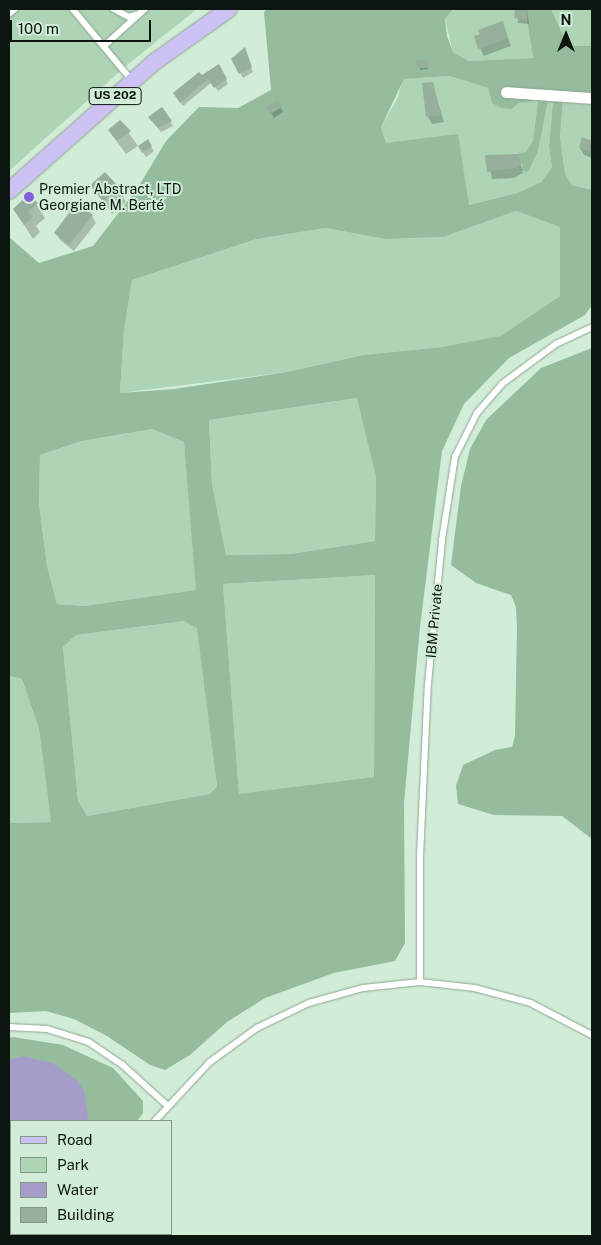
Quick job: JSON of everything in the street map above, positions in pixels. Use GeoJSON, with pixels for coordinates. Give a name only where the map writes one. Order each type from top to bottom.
{"type":"FeatureCollection","features":[{"type":"Feature","properties":{"kind":"main road","name":"US 202"},"geometry":{"type":"LineString","coordinates":[[9,191],[133,80],[176,45],[229,9]]}},
{"type":"Feature","properties":{"kind":"street"},"geometry":{"type":"LineString","coordinates":[[506,92],[592,98]]}},
{"type":"Feature","properties":{"kind":"lane"},"geometry":{"type":"LineString","coordinates":[[9,14],[15,9]]}},
{"type":"Feature","properties":{"kind":"lane"},"geometry":{"type":"LineString","coordinates":[[73,9],[133,80]]}},
{"type":"Feature","properties":{"kind":"lane"},"geometry":{"type":"LineString","coordinates":[[114,9],[129,17],[143,11]]}},
{"type":"Feature","properties":{"kind":"lane"},"geometry":{"type":"LineString","coordinates":[[104,46],[143,11]]}},
{"type":"Feature","properties":{"kind":"lane","name":"IBM Private"},"geometry":{"type":"LineString","coordinates":[[420,982],[420,857],[428,684],[442,540],[455,457],[477,413],[502,384],[556,344],[592,326]]}},
{"type":"Feature","properties":{"kind":"lane"},"geometry":{"type":"LineString","coordinates":[[156,1120],[232,1044],[282,1014],[337,994],[420,982],[503,994],[559,1015],[592,1034]]}},
{"type":"Feature","properties":{"kind":"lane"},"geometry":{"type":"LineString","coordinates":[[9,1027],[47,1029],[89,1042],[124,1065],[168,1106]]}},
{"type":"Feature","properties":{"kind":"green space"},"geometry":{"type":"Polygon","coordinates":[[[9,9],[197,9],[126,66],[9,171],[9,9]]]}},
{"type":"Feature","properties":{"kind":"green space"},"geometry":{"type":"Polygon","coordinates":[[[267,9],[453,9],[445,19],[447,36],[453,52],[469,61],[533,58],[525,9],[551,9],[568,46],[592,46],[592,102],[563,100],[560,137],[565,174],[572,185],[592,190],[592,305],[585,315],[509,358],[464,404],[442,451],[420,627],[404,803],[405,943],[395,961],[334,973],[265,998],[227,1022],[190,1055],[165,1070],[150,1065],[107,1036],[74,1019],[46,1011],[9,1013],[9,823],[51,822],[39,729],[22,679],[9,676],[9,237],[39,263],[93,246],[137,189],[166,141],[199,107],[238,108],[271,90],[264,12],[267,9]],[[450,76],[404,79],[381,127],[386,143],[458,134],[469,205],[517,193],[541,182],[552,167],[549,147],[553,100],[548,100],[538,151],[528,172],[521,170],[523,164],[519,164],[519,153],[526,152],[533,140],[538,100],[519,103],[512,109],[502,108],[492,103],[488,88],[450,76]],[[516,211],[443,237],[385,239],[326,228],[257,239],[132,280],[124,330],[120,393],[174,389],[287,372],[363,355],[442,347],[501,336],[560,296],[560,227],[516,211]],[[357,398],[209,420],[212,484],[226,555],[290,554],[375,541],[376,477],[357,398]],[[152,429],[82,441],[40,455],[39,504],[47,566],[57,604],[84,606],[196,590],[184,442],[152,429]],[[375,575],[223,584],[239,794],[374,777],[375,575]],[[184,621],[76,635],[63,647],[78,800],[87,816],[210,794],[217,786],[197,628],[184,621]]]}},
{"type":"Feature","properties":{"kind":"green space"},"geometry":{"type":"Polygon","coordinates":[[[453,9],[525,9],[533,58],[469,61],[453,52],[445,19],[453,9]]]}},
{"type":"Feature","properties":{"kind":"green space"},"geometry":{"type":"Polygon","coordinates":[[[551,9],[592,9],[592,46],[568,46],[551,9]]]}},
{"type":"Feature","properties":{"kind":"green space"},"geometry":{"type":"Polygon","coordinates":[[[450,76],[488,88],[492,103],[512,109],[519,103],[538,99],[533,140],[526,152],[538,151],[548,99],[553,99],[549,147],[552,167],[541,182],[517,193],[469,205],[412,142],[386,143],[381,127],[398,97],[403,79],[450,76]]]}},
{"type":"Feature","properties":{"kind":"green space"},"geometry":{"type":"Polygon","coordinates":[[[563,100],[592,102],[592,190],[572,185],[565,174],[560,137],[563,100]]]}},
{"type":"Feature","properties":{"kind":"green space"},"geometry":{"type":"Polygon","coordinates":[[[516,211],[560,227],[560,296],[501,337],[442,347],[363,355],[287,372],[120,393],[124,330],[132,280],[257,239],[326,228],[385,239],[443,237],[516,211]]]}},
{"type":"Feature","properties":{"kind":"green space"},"geometry":{"type":"Polygon","coordinates":[[[592,348],[592,839],[562,816],[494,815],[458,804],[456,786],[463,765],[495,750],[512,747],[515,736],[517,627],[516,607],[511,595],[476,583],[451,565],[461,486],[470,449],[486,420],[541,368],[592,348]]]}},
{"type":"Feature","properties":{"kind":"green space"},"geometry":{"type":"Polygon","coordinates":[[[358,398],[376,477],[375,541],[290,554],[226,555],[212,484],[209,420],[358,398]]]}},
{"type":"Feature","properties":{"kind":"green space"},"geometry":{"type":"Polygon","coordinates":[[[152,429],[184,442],[197,590],[84,606],[57,604],[47,566],[39,504],[40,455],[82,441],[152,429]]]}},
{"type":"Feature","properties":{"kind":"green space"},"geometry":{"type":"Polygon","coordinates":[[[375,575],[374,777],[239,795],[223,584],[375,575]]]}},
{"type":"Feature","properties":{"kind":"green space"},"geometry":{"type":"Polygon","coordinates":[[[184,621],[198,628],[217,786],[210,794],[87,816],[78,799],[63,647],[76,635],[184,621]]]}},
{"type":"Feature","properties":{"kind":"green space"},"geometry":{"type":"Polygon","coordinates":[[[9,676],[22,679],[39,729],[51,822],[9,823],[9,676]]]}},
{"type":"Feature","properties":{"kind":"green space"},"geometry":{"type":"Polygon","coordinates":[[[13,1037],[63,1045],[113,1068],[143,1101],[143,1113],[138,1120],[10,1120],[10,1235],[66,1236],[9,1236],[9,1038],[13,1037]]]}},
{"type":"Feature","properties":{"kind":"water"},"geometry":{"type":"Polygon","coordinates":[[[22,1056],[52,1063],[77,1080],[84,1091],[88,1116],[87,1120],[10,1120],[10,1235],[20,1235],[9,1236],[9,1060],[22,1056]]]}},
{"type":"Feature","properties":{"kind":"building"},"geometry":{"type":"Polygon","coordinates":[[[515,9],[528,9],[527,20],[514,18],[515,9]]]}},
{"type":"Feature","properties":{"kind":"building"},"geometry":{"type":"Polygon","coordinates":[[[503,21],[508,38],[478,49],[474,36],[480,34],[478,30],[503,21]]]}},
{"type":"Feature","properties":{"kind":"building"},"geometry":{"type":"Polygon","coordinates":[[[245,47],[252,67],[239,74],[231,59],[245,47]]]}},
{"type":"Feature","properties":{"kind":"building"},"geometry":{"type":"Polygon","coordinates":[[[427,59],[428,68],[417,68],[416,60],[427,59]]]}},
{"type":"Feature","properties":{"kind":"building"},"geometry":{"type":"Polygon","coordinates":[[[219,64],[227,79],[214,88],[208,79],[180,103],[173,93],[199,72],[202,75],[219,64]]]}},
{"type":"Feature","properties":{"kind":"building"},"geometry":{"type":"Polygon","coordinates":[[[433,82],[441,115],[426,117],[422,83],[433,82]]]}},
{"type":"Feature","properties":{"kind":"building"},"geometry":{"type":"Polygon","coordinates":[[[278,100],[282,107],[270,114],[266,107],[278,100]]]}},
{"type":"Feature","properties":{"kind":"building"},"geometry":{"type":"Polygon","coordinates":[[[162,107],[172,121],[158,128],[148,117],[162,107]]]}},
{"type":"Feature","properties":{"kind":"building"},"geometry":{"type":"Polygon","coordinates":[[[120,120],[131,131],[117,141],[108,130],[120,120]]]}},
{"type":"Feature","properties":{"kind":"building"},"geometry":{"type":"Polygon","coordinates":[[[582,137],[592,141],[588,151],[579,148],[582,137]]]}},
{"type":"Feature","properties":{"kind":"building"},"geometry":{"type":"Polygon","coordinates":[[[148,139],[152,146],[142,153],[138,146],[148,139]]]}},
{"type":"Feature","properties":{"kind":"building"},"geometry":{"type":"Polygon","coordinates":[[[519,154],[520,165],[515,168],[487,172],[485,155],[519,154]]]}},
{"type":"Feature","properties":{"kind":"building"},"geometry":{"type":"Polygon","coordinates":[[[105,172],[119,187],[104,201],[90,185],[105,172]]]}},
{"type":"Feature","properties":{"kind":"building"},"geometry":{"type":"Polygon","coordinates":[[[29,194],[38,203],[28,212],[33,217],[24,225],[13,209],[29,194]]]}},
{"type":"Feature","properties":{"kind":"building"},"geometry":{"type":"Polygon","coordinates":[[[77,202],[93,215],[69,245],[54,233],[77,202]]]}},
{"type":"Feature","properties":{"kind":"place","name":"Premier Abstract, LTD Georgiane M. Berté"},"geometry":{"type":"Point","coordinates":[29,197]}}]}
